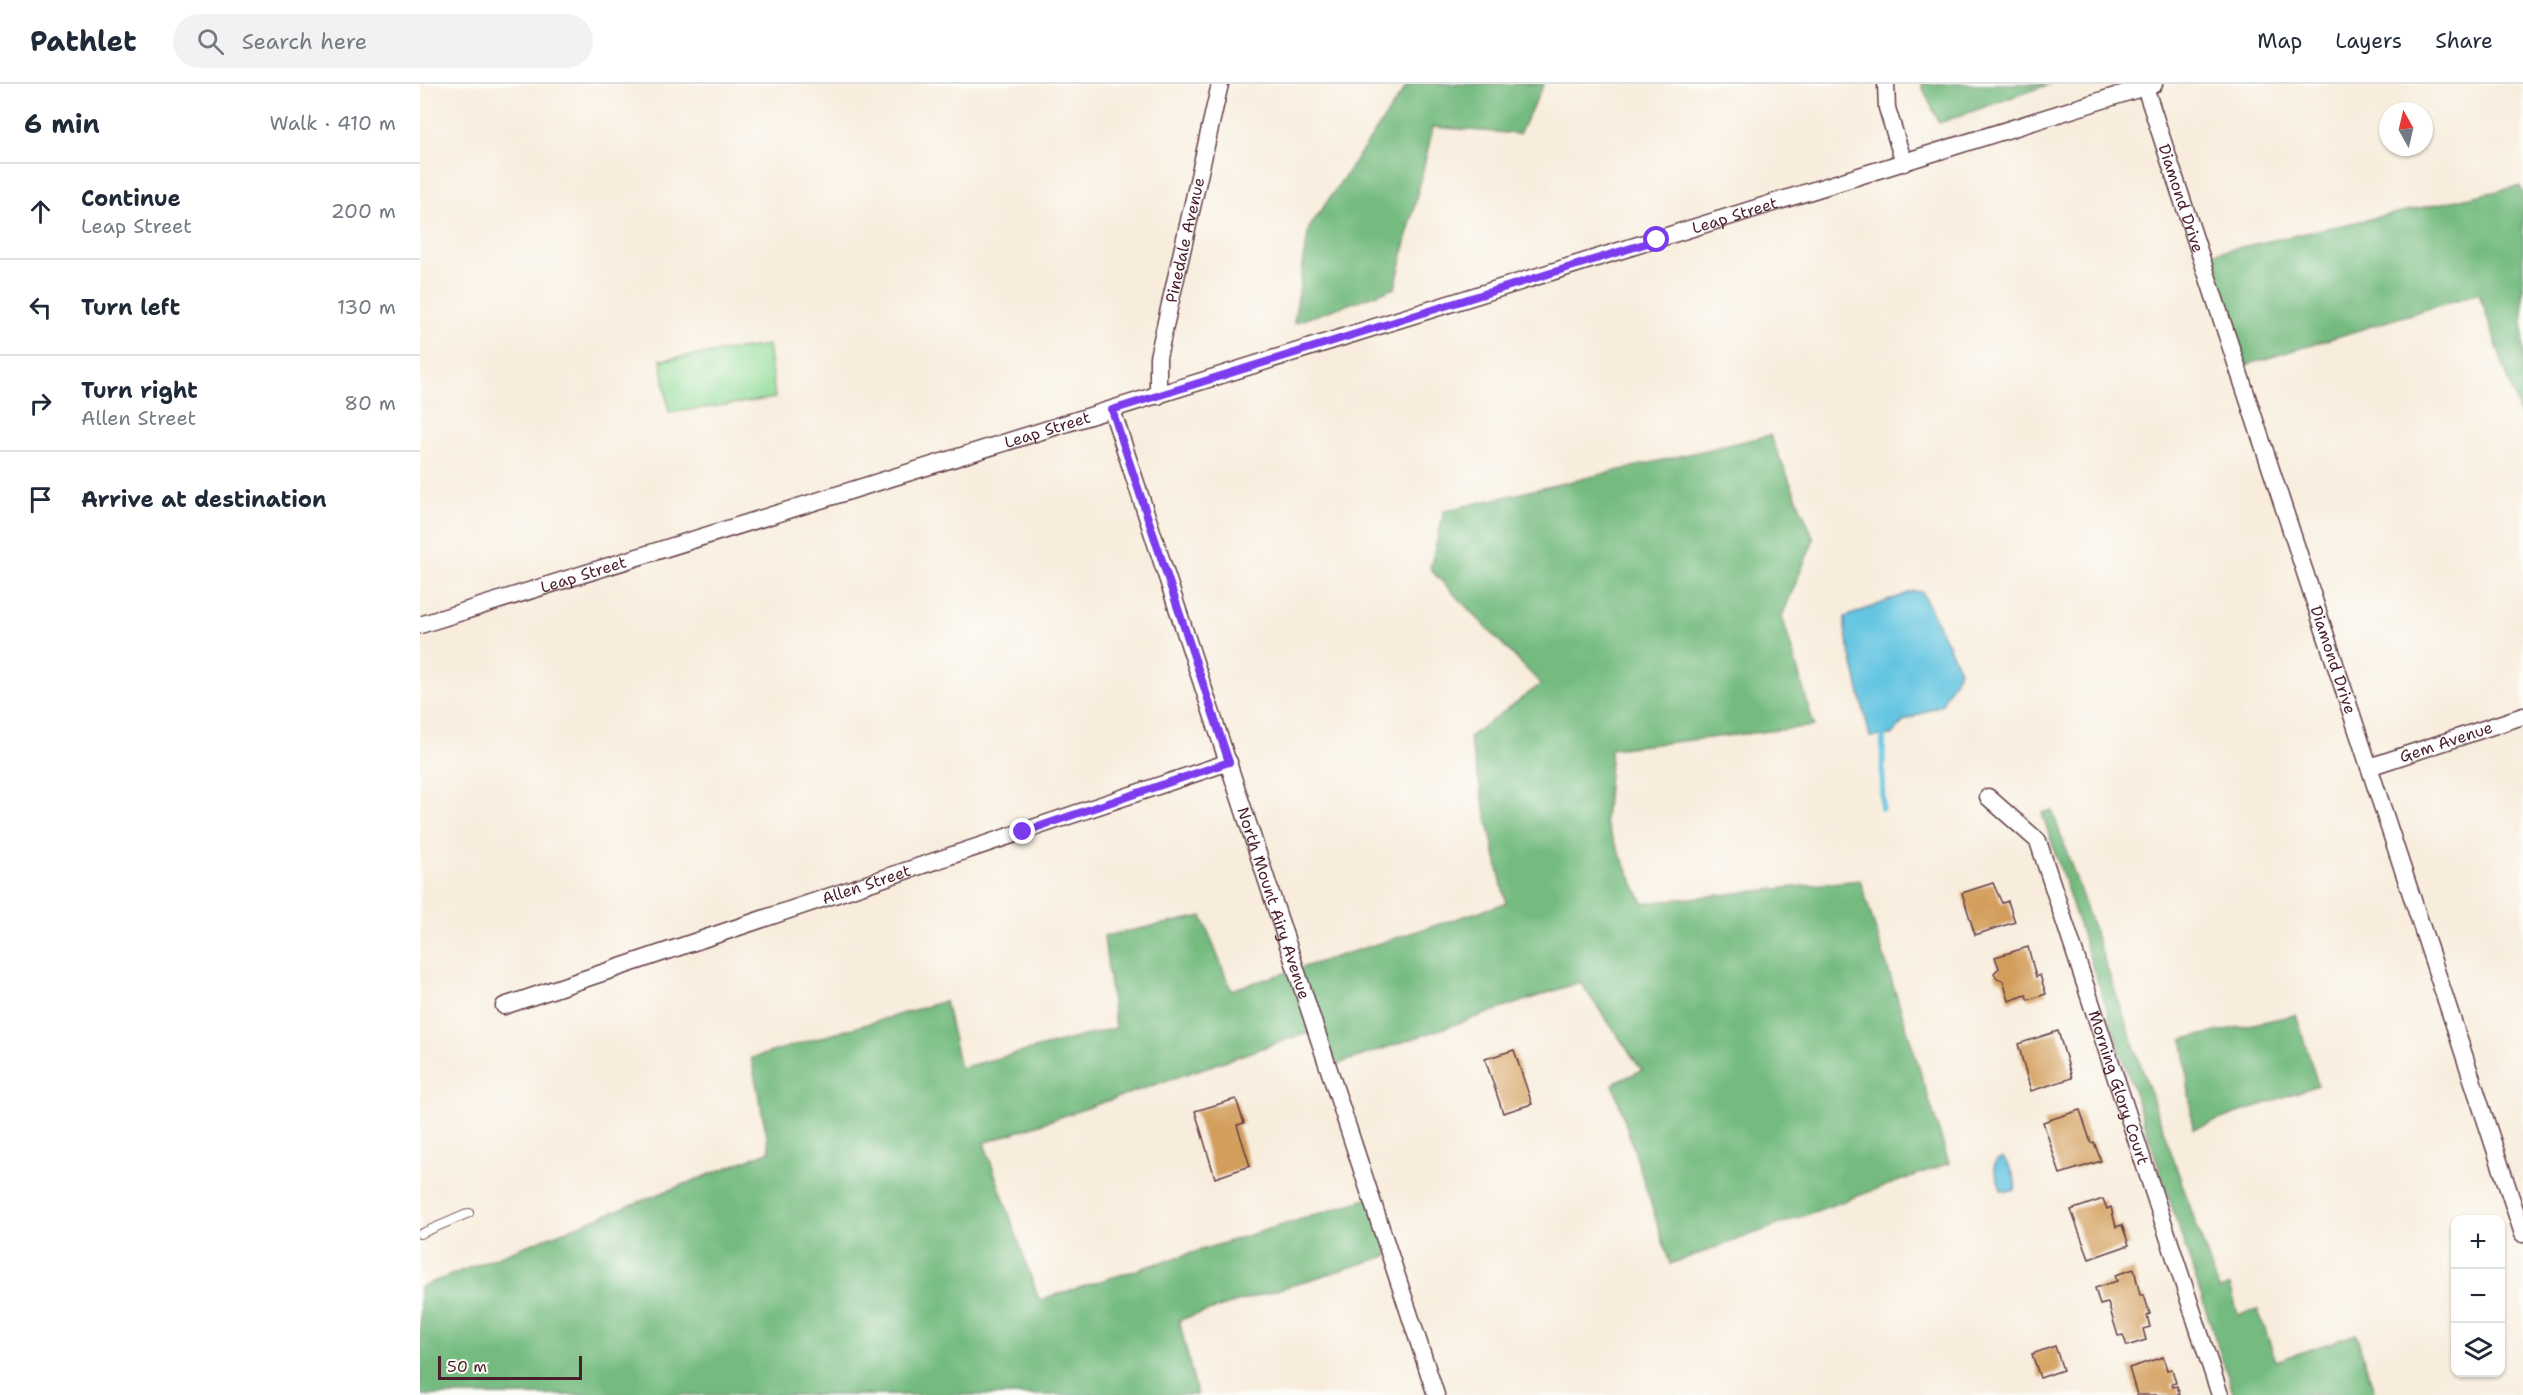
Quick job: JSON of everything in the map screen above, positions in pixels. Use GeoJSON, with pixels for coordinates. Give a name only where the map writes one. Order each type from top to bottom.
{"type":"FeatureCollection","features":[{"type":"Feature","properties":{"kind":"street","name":"Pinedale Avenue"},"geometry":{"type":"LineString","coordinates":[[1158,396],[1158,357],[1220,84]]}},
{"type":"Feature","properties":{"kind":"street"},"geometry":{"type":"LineString","coordinates":[[1886,84],[1887,108],[1904,163]]}},
{"type":"Feature","properties":{"kind":"street","name":"Leap Street"},"geometry":{"type":"LineString","coordinates":[[420,625],[2150,85]]}},
{"type":"Feature","properties":{"kind":"street","name":"Diamond Drive"},"geometry":{"type":"LineString","coordinates":[[2150,85],[2369,767],[2523,1233]]}},
{"type":"Feature","properties":{"kind":"street","name":"North Mount Airy Avenue"},"geometry":{"type":"LineString","coordinates":[[1112,410],[1436,1395]]}},
{"type":"Feature","properties":{"kind":"street","name":"Gem Avenue"},"geometry":{"type":"LineString","coordinates":[[2369,767],[2523,716]]}},
{"type":"Feature","properties":{"kind":"street","name":"Allen Street"},"geometry":{"type":"LineString","coordinates":[[504,1006],[1229,762]]}},
{"type":"Feature","properties":{"kind":"street","name":"Morning Glory Court"},"geometry":{"type":"LineString","coordinates":[[1988,798],[2038,841],[2220,1395]]}},
{"type":"Feature","properties":{"kind":"lane"},"geometry":{"type":"LineString","coordinates":[[420,1234],[469,1213]]}},
{"type":"Feature","properties":{"kind":"green space"},"geometry":{"type":"Polygon","coordinates":[[[1408,84],[1544,84],[1519,134],[1433,127],[1395,288],[1294,323],[1309,228],[1408,84]]]}},
{"type":"Feature","properties":{"kind":"green space"},"geometry":{"type":"Polygon","coordinates":[[[1921,84],[2050,84],[1939,123],[1921,84]]]}},
{"type":"Feature","properties":{"kind":"green space"},"geometry":{"type":"Polygon","coordinates":[[[2520,186],[2523,194],[2523,423],[2479,293],[2236,368],[2200,256],[2520,186]]]}},
{"type":"Feature","properties":{"kind":"green space"},"geometry":{"type":"Polygon","coordinates":[[[768,345],[775,398],[669,413],[661,360],[768,345]]]}},
{"type":"Feature","properties":{"kind":"green space"},"geometry":{"type":"Polygon","coordinates":[[[1770,435],[1814,539],[1782,616],[1814,726],[1611,749],[1605,822],[1643,903],[1860,880],[1949,1163],[1670,1264],[1613,1084],[1642,1070],[1580,982],[1326,1068],[1315,1030],[984,1143],[1039,1300],[1373,1197],[1390,1255],[1179,1320],[1197,1395],[420,1395],[420,1287],[770,1151],[751,1058],[945,1001],[960,1068],[1115,1028],[1104,936],[1202,916],[1231,990],[1506,903],[1469,737],[1541,684],[1430,569],[1444,511],[1770,435]]]}},
{"type":"Feature","properties":{"kind":"green space"},"geometry":{"type":"Polygon","coordinates":[[[2052,810],[2219,1290],[2230,1285],[2238,1315],[2258,1310],[2276,1361],[2356,1334],[2375,1395],[2234,1395],[2042,813],[2052,810]]]}},
{"type":"Feature","properties":{"kind":"green space"},"geometry":{"type":"Polygon","coordinates":[[[2296,1015],[2318,1085],[2193,1129],[2183,1039],[2296,1015]]]}},
{"type":"Feature","properties":{"kind":"water"},"geometry":{"type":"Polygon","coordinates":[[[1914,591],[1922,592],[1960,670],[1941,705],[1904,721],[1891,735],[1870,737],[1845,630],[1845,617],[1914,591]]]}},
{"type":"Feature","properties":{"kind":"water"},"geometry":{"type":"Polygon","coordinates":[[[2003,1158],[2015,1181],[2015,1190],[2007,1192],[2001,1190],[1994,1167],[1997,1160],[2003,1158]]]}},
{"type":"Feature","properties":{"kind":"building"},"geometry":{"type":"Polygon","coordinates":[[[1993,883],[2002,903],[2008,901],[2015,922],[1975,935],[1962,893],[1993,883]]]}},
{"type":"Feature","properties":{"kind":"building"},"geometry":{"type":"Polygon","coordinates":[[[2028,947],[2036,977],[2040,975],[2046,994],[2028,1000],[2026,995],[2009,1001],[2003,981],[1997,979],[1994,973],[1999,968],[1995,957],[2028,947]]]}},
{"type":"Feature","properties":{"kind":"building"},"geometry":{"type":"Polygon","coordinates":[[[2058,1031],[2072,1078],[2031,1091],[2018,1044],[2058,1031]]]}},
{"type":"Feature","properties":{"kind":"building"},"geometry":{"type":"Polygon","coordinates":[[[1514,1050],[1532,1104],[1503,1113],[1485,1059],[1514,1050]]]}},
{"type":"Feature","properties":{"kind":"building"},"geometry":{"type":"Polygon","coordinates":[[[1236,1099],[1244,1123],[1237,1125],[1250,1166],[1215,1178],[1195,1111],[1236,1099]]]}},
{"type":"Feature","properties":{"kind":"building"},"geometry":{"type":"Polygon","coordinates":[[[2080,1110],[2091,1143],[2094,1142],[2101,1161],[2060,1174],[2043,1122],[2080,1110]]]}},
{"type":"Feature","properties":{"kind":"building"},"geometry":{"type":"Polygon","coordinates":[[[2103,1199],[2107,1209],[2111,1207],[2116,1227],[2122,1225],[2129,1245],[2089,1259],[2071,1210],[2103,1199]]]}},
{"type":"Feature","properties":{"kind":"building"},"geometry":{"type":"Polygon","coordinates":[[[2134,1269],[2140,1295],[2144,1295],[2150,1314],[2147,1315],[2150,1327],[2143,1329],[2146,1340],[2127,1346],[2123,1335],[2118,1336],[2108,1303],[2100,1305],[2095,1288],[2117,1281],[2115,1275],[2134,1269]]]}},
{"type":"Feature","properties":{"kind":"building"},"geometry":{"type":"Polygon","coordinates":[[[2055,1346],[2063,1370],[2040,1378],[2032,1354],[2055,1346]]]}},
{"type":"Feature","properties":{"kind":"building"},"geometry":{"type":"Polygon","coordinates":[[[2163,1357],[2167,1370],[2172,1369],[2176,1383],[2172,1384],[2173,1387],[2177,1386],[2180,1395],[2137,1395],[2129,1368],[2163,1357]]]}},
{"type":"Feature","properties":{"kind":"waterway"},"geometry":{"type":"LineString","coordinates":[[1882,808],[1883,736]]}},
{"type":"Feature","properties":{"kind":"route"},"geometry":{"type":"LineString","coordinates":[[1023,832],[1229,762],[1112,410],[1657,240]]}}]}
